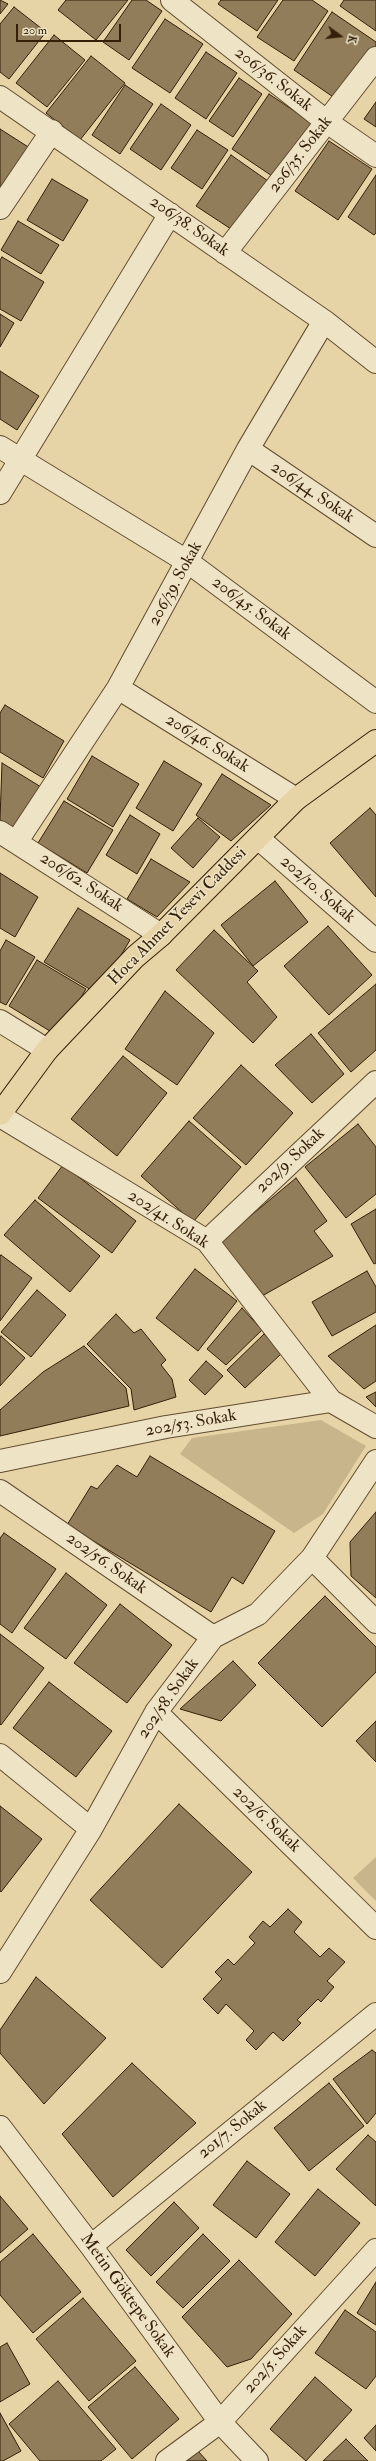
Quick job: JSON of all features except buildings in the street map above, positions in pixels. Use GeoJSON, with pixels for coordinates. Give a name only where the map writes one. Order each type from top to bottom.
{"type":"FeatureCollection","features":[{"type":"Feature","properties":{"kind":"main road","name":"Hoca Ahmet Yesevi Caddesi"},"geometry":{"type":"LineString","coordinates":[[0,1115],[47,1050],[135,957],[161,935],[296,800],[376,741]]}},
{"type":"Feature","properties":{"kind":"street","name":"206/36. Sokak"},"geometry":{"type":"LineString","coordinates":[[172,0],[327,122],[376,156]]}},
{"type":"Feature","properties":{"kind":"street","name":"206/35. Sokak"},"geometry":{"type":"LineString","coordinates":[[225,252],[376,58]]}},
{"type":"Feature","properties":{"kind":"street","name":"206/38. Sokak"},"geometry":{"type":"LineString","coordinates":[[0,97],[52,131],[324,321],[376,362]]}},
{"type":"Feature","properties":{"kind":"street"},"geometry":{"type":"LineString","coordinates":[[0,208],[52,131]]}},
{"type":"Feature","properties":{"kind":"street"},"geometry":{"type":"LineString","coordinates":[[0,493],[170,214]]}},
{"type":"Feature","properties":{"kind":"street","name":"206/39. Sokak"},"geometry":{"type":"LineString","coordinates":[[9,837],[118,688],[188,562],[248,449],[324,321]]}},
{"type":"Feature","properties":{"kind":"street","name":"206/45. Sokak"},"geometry":{"type":"LineString","coordinates":[[0,447],[188,562],[376,702]]}},
{"type":"Feature","properties":{"kind":"street","name":"206/44. Sokak"},"geometry":{"type":"LineString","coordinates":[[248,449],[376,536]]}},
{"type":"Feature","properties":{"kind":"street","name":"206/46. Sokak"},"geometry":{"type":"LineString","coordinates":[[118,688],[296,800]]}},
{"type":"Feature","properties":{"kind":"street","name":"206/62. Sokak"},"geometry":{"type":"LineString","coordinates":[[9,837],[161,935]]}},
{"type":"Feature","properties":{"kind":"street","name":"202/10. Sokak"},"geometry":{"type":"LineString","coordinates":[[258,838],[376,941]]}},
{"type":"Feature","properties":{"kind":"street"},"geometry":{"type":"LineString","coordinates":[[0,1022],[47,1050]]}},
{"type":"Feature","properties":{"kind":"street","name":"202/9. Sokak"},"geometry":{"type":"LineString","coordinates":[[207,1241],[375,1085]]}},
{"type":"Feature","properties":{"kind":"street","name":"202/41. Sokak"},"geometry":{"type":"LineString","coordinates":[[0,1115],[207,1241],[331,1401]]}},
{"type":"Feature","properties":{"kind":"street"},"geometry":{"type":"LineString","coordinates":[[331,1401],[376,1427]]}},
{"type":"Feature","properties":{"kind":"street","name":"202/53. Sokak"},"geometry":{"type":"LineString","coordinates":[[0,1461],[166,1427],[331,1401]]}},
{"type":"Feature","properties":{"kind":"street","name":"202/58. Sokak"},"geometry":{"type":"LineString","coordinates":[[0,1972],[90,1829],[156,1712],[213,1637],[258,1614],[312,1558],[376,1461]]}},
{"type":"Feature","properties":{"kind":"street","name":"202/56. Sokak"},"geometry":{"type":"LineString","coordinates":[[0,1491],[213,1637]]}},
{"type":"Feature","properties":{"kind":"street"},"geometry":{"type":"LineString","coordinates":[[312,1558],[376,1622]]}},
{"type":"Feature","properties":{"kind":"street","name":"202/6. Sokak"},"geometry":{"type":"LineString","coordinates":[[156,1712],[376,1928]]}},
{"type":"Feature","properties":{"kind":"street"},"geometry":{"type":"LineString","coordinates":[[0,1755],[90,1829]]}},
{"type":"Feature","properties":{"kind":"street","name":"201/7. Sokak"},"geometry":{"type":"LineString","coordinates":[[91,2246],[376,2014]]}},
{"type":"Feature","properties":{"kind":"street","name":"Metin Göktepe Sokak"},"geometry":{"type":"LineString","coordinates":[[0,2127],[91,2246],[220,2422],[257,2461]]}},
{"type":"Feature","properties":{"kind":"street","name":"202/5. Sokak"},"geometry":{"type":"LineString","coordinates":[[168,2461],[220,2422],[376,2250]]}},
{"type":"Feature","properties":{"kind":"shaded area"},"geometry":{"type":"Polygon","coordinates":[[[321,1420],[366,1446],[323,1514],[294,1533],[180,1454],[192,1438],[321,1420]]]}},
{"type":"Feature","properties":{"kind":"shaded area"},"geometry":{"type":"Polygon","coordinates":[[[376,1857],[376,1901],[353,1878],[376,1857]]]}}]}
